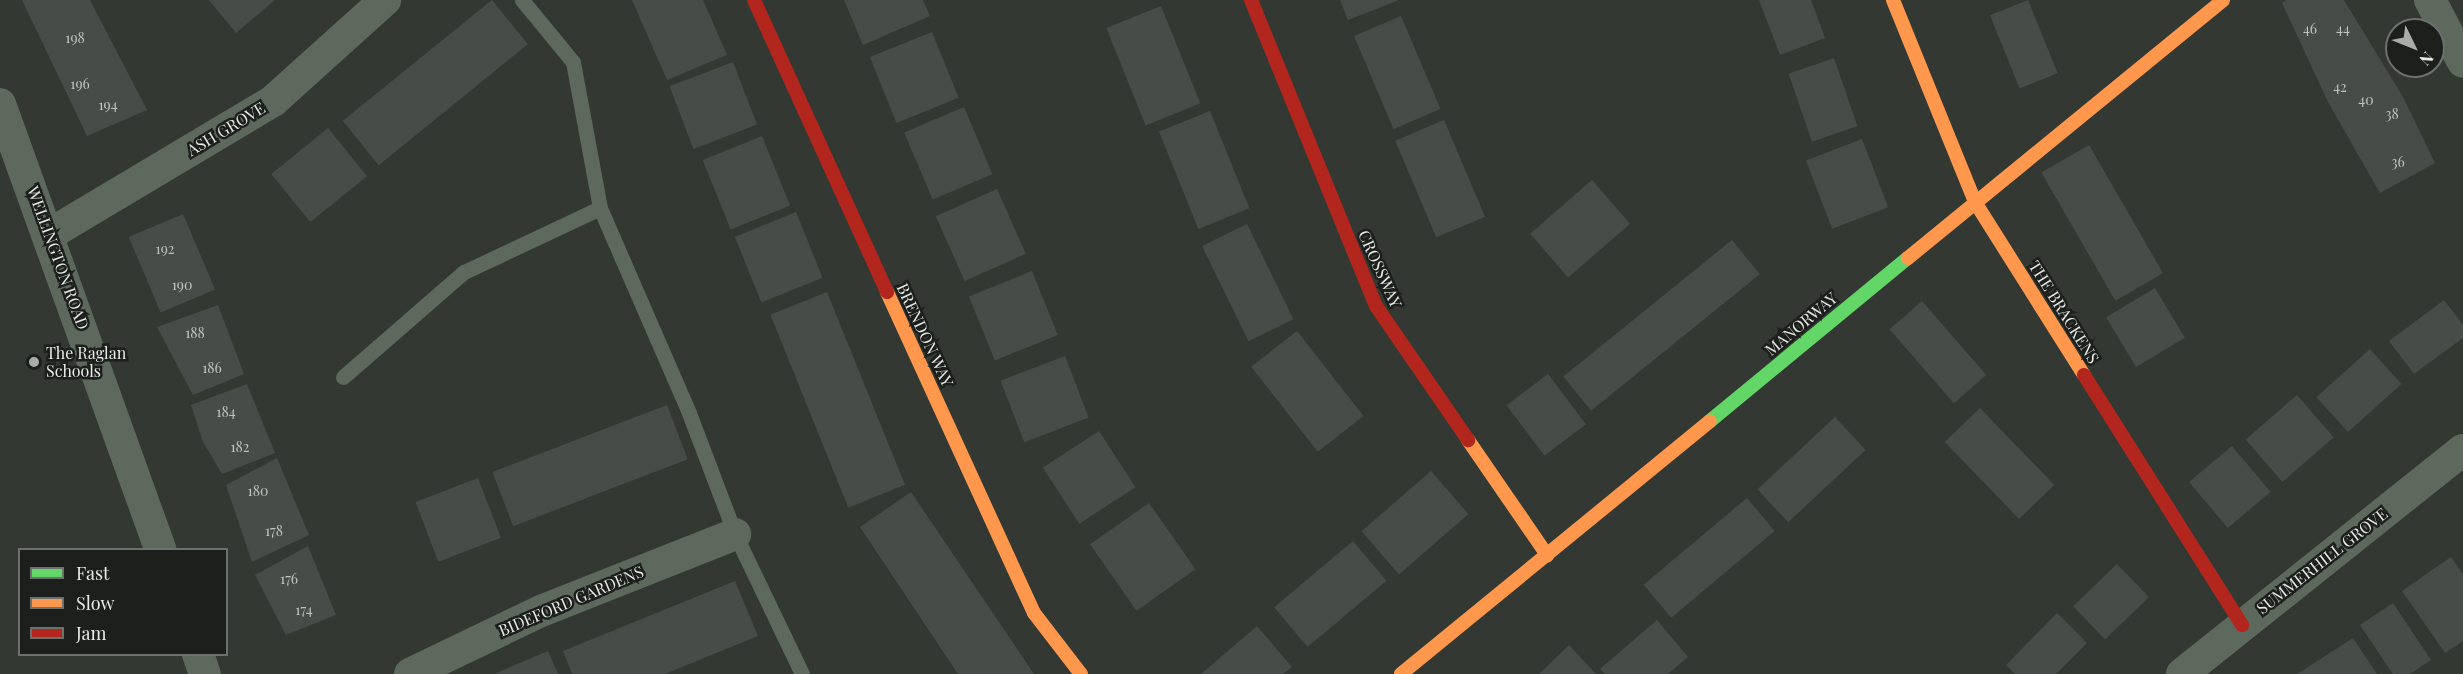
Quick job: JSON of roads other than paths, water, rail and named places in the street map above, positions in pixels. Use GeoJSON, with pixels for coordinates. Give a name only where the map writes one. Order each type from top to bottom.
{"type":"FeatureCollection","features":[{"type":"Feature","properties":{"kind":"street","name":"ASH GROVE"},"geometry":{"type":"LineString","coordinates":[[50,234],[273,101],[385,0]]}},
{"type":"Feature","properties":{"kind":"street","name":"BRENDON WAY"},"geometry":{"type":"LineString","coordinates":[[754,0],[1034,613],[1081,674]]}},
{"type":"Feature","properties":{"kind":"street","name":"CROSSWAY"},"geometry":{"type":"LineString","coordinates":[[1251,0],[1376,306],[1547,555]]}},
{"type":"Feature","properties":{"kind":"street","name":"THE BRACKENS"},"geometry":{"type":"LineString","coordinates":[[1893,0],[1975,202],[2242,625]]}},
{"type":"Feature","properties":{"kind":"street","name":"MANORWAY"},"geometry":{"type":"LineString","coordinates":[[1401,674],[2223,0]]}},
{"type":"Feature","properties":{"kind":"street"},"geometry":{"type":"LineString","coordinates":[[2430,0],[2463,62]]}},
{"type":"Feature","properties":{"kind":"street","name":"WELLINGTON ROAD"},"geometry":{"type":"LineString","coordinates":[[0,104],[50,234],[161,548]]}},
{"type":"Feature","properties":{"kind":"street","name":"SUMMERHILL GROVE"},"geometry":{"type":"LineString","coordinates":[[2182,674],[2463,450]]}},
{"type":"Feature","properties":{"kind":"street","name":"BIDEFORD GARDENS"},"geometry":{"type":"LineString","coordinates":[[410,674],[541,611],[735,534]]}},
{"type":"Feature","properties":{"kind":"street"},"geometry":{"type":"LineString","coordinates":[[199,656],[205,674]]}},
{"type":"Feature","properties":{"kind":"lane"},"geometry":{"type":"LineString","coordinates":[[522,0],[573,62],[600,207],[689,413],[735,534],[802,674]]}},
{"type":"Feature","properties":{"kind":"lane"},"geometry":{"type":"LineString","coordinates":[[343,377],[464,272],[600,207]]}},
{"type":"Feature","properties":{"kind":"place","name":"The Raglan Schools"},"geometry":{"type":"Point","coordinates":[34,362]}}]}
